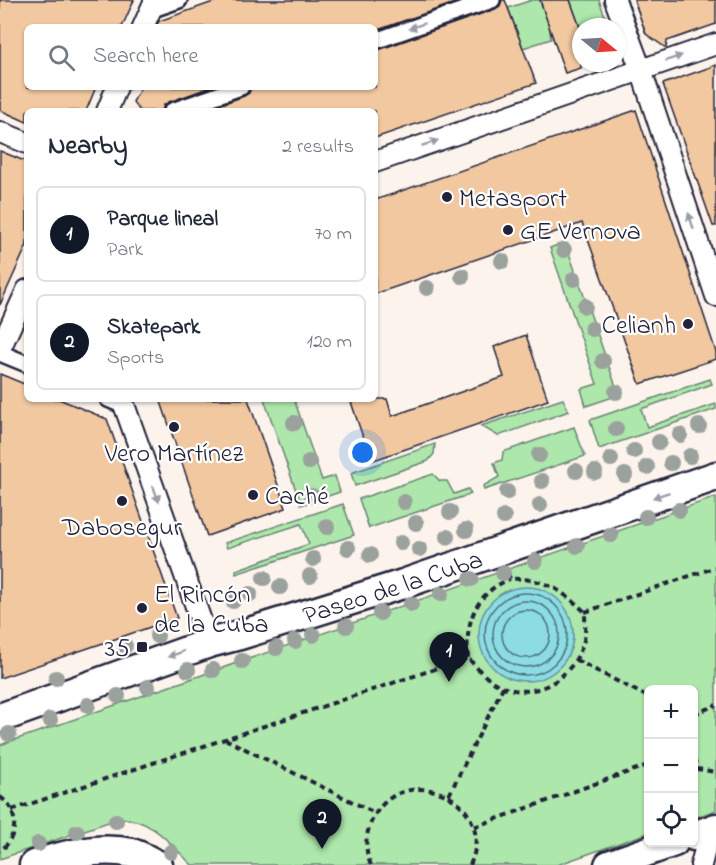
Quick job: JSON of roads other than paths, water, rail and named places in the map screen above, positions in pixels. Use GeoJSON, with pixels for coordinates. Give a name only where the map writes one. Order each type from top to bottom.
{"type":"FeatureCollection","features":[{"type":"Feature","properties":{"kind":"main road","name":"Paseo de la Cuba"},"geometry":{"type":"LineString","coordinates":[[0,718],[209,643],[403,584],[716,476]]}},
{"type":"Feature","properties":{"kind":"main road"},"geometry":{"type":"LineString","coordinates":[[609,865],[662,847]]}},
{"type":"Feature","properties":{"kind":"main road"},"geometry":{"type":"LineString","coordinates":[[34,865],[58,856],[90,851],[133,854],[158,865]]}},
{"type":"Feature","properties":{"kind":"street"},"geometry":{"type":"LineString","coordinates":[[149,12],[179,0]]}},
{"type":"Feature","properties":{"kind":"street"},"geometry":{"type":"LineString","coordinates":[[378,39],[492,0]]}},
{"type":"Feature","properties":{"kind":"street"},"geometry":{"type":"LineString","coordinates":[[615,0],[641,70],[716,296]]}},
{"type":"Feature","properties":{"kind":"street"},"geometry":{"type":"LineString","coordinates":[[378,161],[716,44]]}},
{"type":"Feature","properties":{"kind":"street"},"geometry":{"type":"LineString","coordinates":[[108,108],[116,90]]}},
{"type":"Feature","properties":{"kind":"street"},"geometry":{"type":"LineString","coordinates":[[181,108],[232,90]]}},
{"type":"Feature","properties":{"kind":"street"},"geometry":{"type":"LineString","coordinates":[[0,132],[24,141]]}},
{"type":"Feature","properties":{"kind":"street"},"geometry":{"type":"LineString","coordinates":[[24,297],[0,351],[24,363]]}},
{"type":"Feature","properties":{"kind":"street"},"geometry":{"type":"LineString","coordinates":[[118,402],[209,643]]}},
{"type":"Feature","properties":{"kind":"street"},"geometry":{"type":"LineString","coordinates":[[701,865],[706,831]]}},
{"type":"Feature","properties":{"kind":"water"},"geometry":{"type":"Polygon","coordinates":[[[526,587],[544,591],[559,601],[569,616],[573,634],[569,652],[559,667],[544,677],[526,681],[508,677],[493,667],[483,652],[479,634],[483,616],[493,601],[508,591],[526,587]]]}},
{"type":"Feature","properties":{"kind":"place","name":"Metasport"},"geometry":{"type":"Point","coordinates":[447,197]}},
{"type":"Feature","properties":{"kind":"place","name":"GE Vernova"},"geometry":{"type":"Point","coordinates":[508,230]}},
{"type":"Feature","properties":{"kind":"place","name":"Celianh"},"geometry":{"type":"Point","coordinates":[688,324]}},
{"type":"Feature","properties":{"kind":"place","name":"Vero Martínez"},"geometry":{"type":"Point","coordinates":[174,427]}},
{"type":"Feature","properties":{"kind":"place","name":"Caché"},"geometry":{"type":"Point","coordinates":[253,495]}},
{"type":"Feature","properties":{"kind":"place","name":"Dabosegur"},"geometry":{"type":"Point","coordinates":[122,501]}},
{"type":"Feature","properties":{"kind":"place","name":"El Rincón de la Cuba"},"geometry":{"type":"Point","coordinates":[142,608]}},
{"type":"Feature","properties":{"kind":"place","name":"35"},"geometry":{"type":"Point","coordinates":[142,647]}},
{"type":"Feature","properties":{"kind":"place","name":"Parque lineal"},"geometry":{"type":"Point","coordinates":[449,682]}},
{"type":"Feature","properties":{"kind":"place","name":"Skatepark"},"geometry":{"type":"Point","coordinates":[322,849]}}]}
